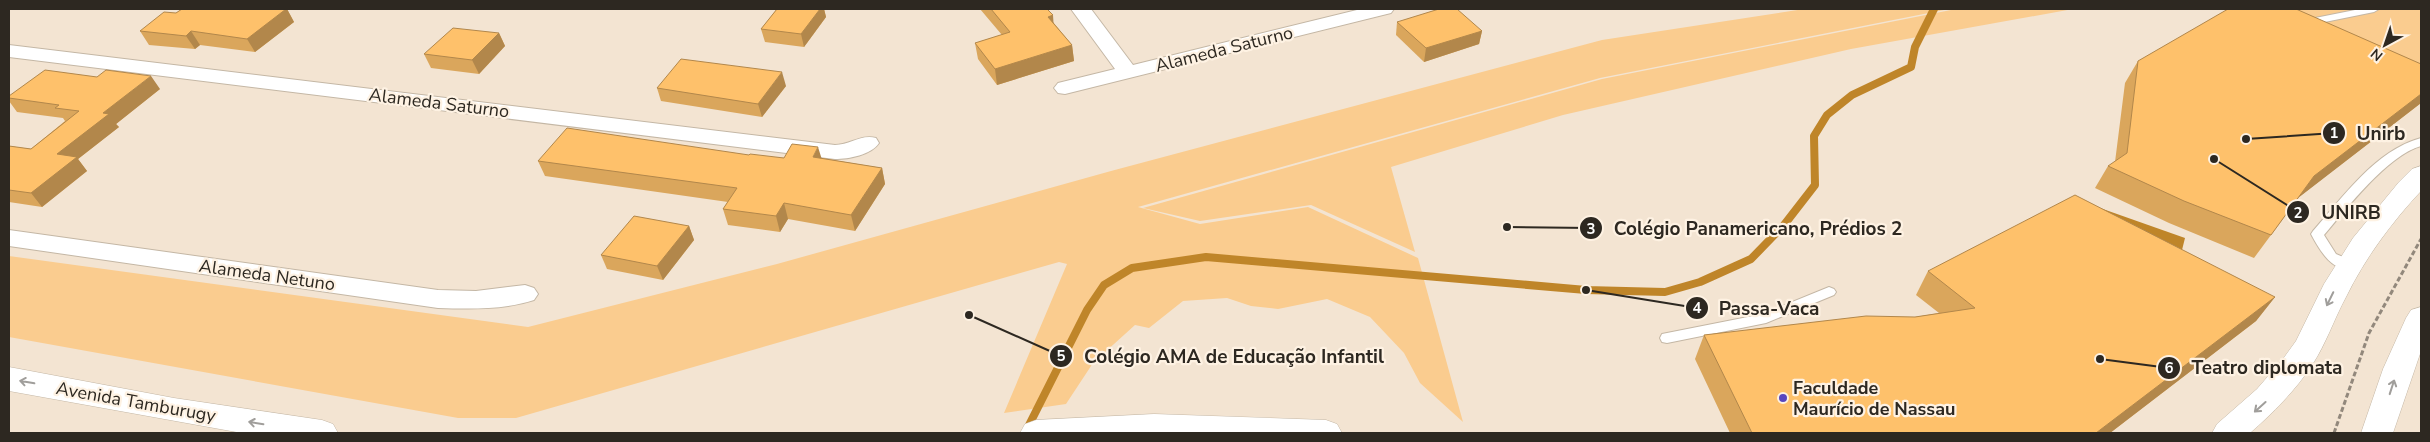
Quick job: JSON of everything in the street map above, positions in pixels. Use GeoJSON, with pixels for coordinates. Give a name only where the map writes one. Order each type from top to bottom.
{"type":"FeatureCollection","features":[{"type":"Feature","properties":{"kind":"main road"},"geometry":{"type":"LineString","coordinates":[[2228,433],[2263,405],[2304,354],[2334,291],[2371,233],[2421,175]]}},
{"type":"Feature","properties":{"kind":"main road"},"geometry":{"type":"LineString","coordinates":[[2377,433],[2398,369],[2412,334],[2421,318]]}},
{"type":"Feature","properties":{"kind":"main road","name":"Avenida Tamburugy"},"geometry":{"type":"LineString","coordinates":[[9,379],[174,410],[322,433]]}},
{"type":"Feature","properties":{"kind":"main road"},"geometry":{"type":"LineString","coordinates":[[1051,433],[1154,427],[1326,433]]}},
{"type":"Feature","properties":{"kind":"street","name":"Alameda Saturno"},"geometry":{"type":"LineString","coordinates":[[1065,88],[1128,73],[1336,14],[1384,9]]}},
{"type":"Feature","properties":{"kind":"street"},"geometry":{"type":"LineString","coordinates":[[1089,10],[1128,73]]}},
{"type":"Feature","properties":{"kind":"street","name":"Alameda Saturno"},"geometry":{"type":"LineString","coordinates":[[9,51],[835,152],[846,152],[868,143]]}},
{"type":"Feature","properties":{"kind":"street","name":"Alameda Netuno"},"geometry":{"type":"LineString","coordinates":[[9,238],[438,299],[476,300],[525,294]]}},
{"type":"Feature","properties":{"kind":"lane"},"geometry":{"type":"LineString","coordinates":[[2302,24],[2374,9]]}},
{"type":"Feature","properties":{"kind":"lane"},"geometry":{"type":"LineString","coordinates":[[2350,266],[2331,257],[2317,234],[2384,164],[2412,142],[2421,142]]}},
{"type":"Feature","properties":{"kind":"lane"},"geometry":{"type":"LineString","coordinates":[[1667,338],[1748,323],[1829,292]]}},
{"type":"Feature","properties":{"kind":"path"},"geometry":{"type":"LineString","coordinates":[[2334,433],[2369,333],[2421,239]]}},
{"type":"Feature","properties":{"kind":"shaded area"},"geometry":{"type":"Polygon","coordinates":[[[1804,9],[1949,9],[1600,78],[1138,207],[1200,224],[1308,207],[1418,258],[1463,422],[1420,383],[1404,353],[1370,317],[1327,299],[1278,309],[1251,306],[1227,298],[1183,301],[1149,328],[1135,325],[1093,363],[1066,404],[1004,413],[1067,264],[1059,262],[516,418],[458,418],[9,337],[9,256],[528,327],[777,264],[1111,171],[1602,40],[1804,9]]]}},
{"type":"Feature","properties":{"kind":"shaded area"},"geometry":{"type":"Polygon","coordinates":[[[1956,9],[2073,9],[1851,49],[1563,115],[1391,167],[1415,252],[1311,205],[1200,221],[1143,208],[1602,79],[1956,9]]]}},
{"type":"Feature","properties":{"kind":"shaded area"},"geometry":{"type":"Polygon","coordinates":[[[2260,9],[2421,9],[2421,83],[2260,9]]]}},
{"type":"Feature","properties":{"kind":"shaded area"},"geometry":{"type":"Polygon","coordinates":[[[2100,208],[2185,238],[2179,262],[2100,208]]]}},
{"type":"Feature","properties":{"kind":"building"},"geometry":{"type":"Polygon","coordinates":[[[182,9],[286,9],[247,39],[191,31],[186,36],[140,31],[164,12],[176,13],[182,9]]]}},
{"type":"Feature","properties":{"kind":"building"},"geometry":{"type":"Polygon","coordinates":[[[777,9],[820,9],[801,34],[761,29],[777,9]]]}},
{"type":"Feature","properties":{"kind":"building"},"geometry":{"type":"Polygon","coordinates":[[[991,9],[1047,9],[1053,15],[1048,17],[1072,45],[995,69],[975,43],[1010,32],[991,9]]]}},
{"type":"Feature","properties":{"kind":"building"},"geometry":{"type":"Polygon","coordinates":[[[1439,9],[1457,9],[1482,31],[1426,48],[1397,22],[1439,9]]]}},
{"type":"Feature","properties":{"kind":"building"},"geometry":{"type":"Polygon","coordinates":[[[2228,9],[2296,9],[2421,64],[2421,94],[2314,176],[2271,235],[2184,201],[2108,166],[2127,153],[2138,61],[2228,9]]]}},
{"type":"Feature","properties":{"kind":"building"},"geometry":{"type":"Polygon","coordinates":[[[453,28],[499,33],[472,60],[424,54],[453,28]]]}},
{"type":"Feature","properties":{"kind":"building"},"geometry":{"type":"Polygon","coordinates":[[[681,59],[782,72],[758,104],[657,88],[681,59]]]}},
{"type":"Feature","properties":{"kind":"building"},"geometry":{"type":"Polygon","coordinates":[[[45,70],[97,77],[106,70],[151,76],[103,113],[109,114],[57,154],[77,157],[31,193],[9,190],[9,146],[31,149],[79,111],[55,108],[59,105],[9,98],[9,96],[45,70]]]}},
{"type":"Feature","properties":{"kind":"building"},"geometry":{"type":"Polygon","coordinates":[[[567,128],[749,155],[784,158],[792,144],[818,147],[813,157],[882,168],[851,215],[784,203],[776,216],[723,209],[737,188],[538,161],[567,128]]]}},
{"type":"Feature","properties":{"kind":"building"},"geometry":{"type":"Polygon","coordinates":[[[2075,195],[2275,297],[2096,433],[1752,433],[1704,335],[1866,316],[1915,317],[1975,308],[1928,271],[2075,195]]]}},
{"type":"Feature","properties":{"kind":"building"},"geometry":{"type":"Polygon","coordinates":[[[634,216],[689,226],[657,266],[601,255],[634,216]]]}},
{"type":"Feature","properties":{"kind":"waterway"},"geometry":{"type":"LineString","coordinates":[[1025,433],[1087,310],[1104,285],[1132,268],[1206,257],[1586,290],[1665,292],[1700,282],[1751,259],[1784,225],[1815,185],[1814,136],[1827,115],[1852,95],[1911,67],[1915,47],[1934,9]]}},
{"type":"Feature","properties":{"kind":"place","name":"Unirb"},"geometry":{"type":"Point","coordinates":[2246,139]}},
{"type":"Feature","properties":{"kind":"place","name":"UNIRB"},"geometry":{"type":"Point","coordinates":[2214,159]}},
{"type":"Feature","properties":{"kind":"place","name":"Colégio Panamericano, Prédios 2"},"geometry":{"type":"Point","coordinates":[1507,227]}},
{"type":"Feature","properties":{"kind":"place","name":"Passa-Vaca"},"geometry":{"type":"Point","coordinates":[1586,290]}},
{"type":"Feature","properties":{"kind":"place","name":"Colégio AMA de Educação Infantil"},"geometry":{"type":"Point","coordinates":[969,315]}},
{"type":"Feature","properties":{"kind":"place","name":"Teatro diplomata"},"geometry":{"type":"Point","coordinates":[2100,359]}},
{"type":"Feature","properties":{"kind":"place","name":"Faculdade Maurício de Nassau"},"geometry":{"type":"Point","coordinates":[1783,398]}}]}
